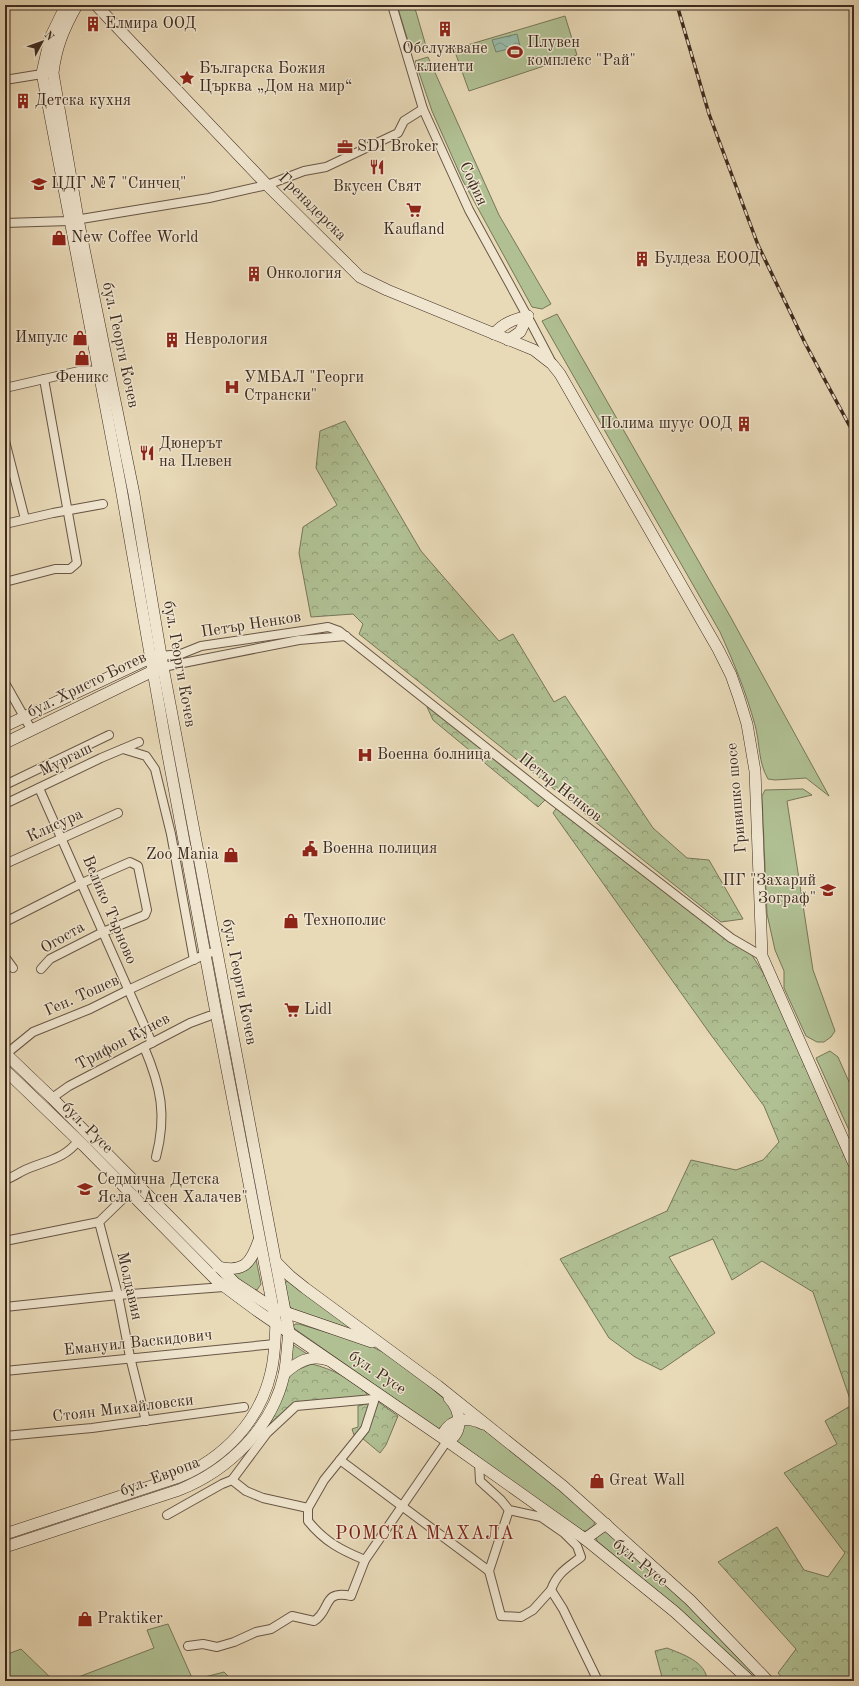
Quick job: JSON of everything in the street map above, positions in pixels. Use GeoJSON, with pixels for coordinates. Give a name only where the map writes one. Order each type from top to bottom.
{"type":"FeatureCollection","features":[{"type":"Feature","properties":{"kind":"main road","name":"бул. Георги Кочев"},"geometry":{"type":"LineString","coordinates":[[66,5],[59,16],[50,38],[48,73],[74,220],[103,370],[134,494],[157,662],[194,886],[276,1323]]}},
{"type":"Feature","properties":{"kind":"main road","name":"бул. Георги Кочев"},"geometry":{"type":"LineString","coordinates":[[48,73],[67,22],[77,5]]}},
{"type":"Feature","properties":{"kind":"main road","name":"Гренадерска"},"geometry":{"type":"LineString","coordinates":[[96,5],[267,185],[360,277],[387,290],[534,350],[552,364]]}},
{"type":"Feature","properties":{"kind":"main road"},"geometry":{"type":"LineString","coordinates":[[494,334],[505,324],[528,316]]}},
{"type":"Feature","properties":{"kind":"main road"},"geometry":{"type":"LineString","coordinates":[[508,340],[520,332],[528,316]]}},
{"type":"Feature","properties":{"kind":"main road","name":"Гривишко шосе"},"geometry":{"type":"LineString","coordinates":[[552,364],[566,384],[718,649],[731,675],[746,724],[755,771],[762,956],[854,1164]]}},
{"type":"Feature","properties":{"kind":"main road","name":"бул. Георги Кочев"},"geometry":{"type":"LineString","coordinates":[[157,662],[217,951],[289,1332]]}},
{"type":"Feature","properties":{"kind":"main road","name":"бул. Христо Ботев"},"geometry":{"type":"LineString","coordinates":[[5,726],[157,662]]}},
{"type":"Feature","properties":{"kind":"main road","name":"бул. Христо Ботев"},"geometry":{"type":"LineString","coordinates":[[5,743],[157,662]]}},
{"type":"Feature","properties":{"kind":"main road","name":"бул. Русе"},"geometry":{"type":"LineString","coordinates":[[6,1053],[235,1283],[273,1308],[367,1340],[387,1349]]}},
{"type":"Feature","properties":{"kind":"main road","name":"бул. Русе"},"geometry":{"type":"LineString","coordinates":[[5,1070],[78,1141],[209,1274],[224,1287],[334,1362],[375,1396],[447,1440],[585,1539],[675,1612],[750,1681]]}},
{"type":"Feature","properties":{"kind":"main road"},"geometry":{"type":"LineString","coordinates":[[218,1267],[232,1270],[245,1265],[254,1256],[260,1239]]}},
{"type":"Feature","properties":{"kind":"main road","name":"бул. Русе"},"geometry":{"type":"LineString","coordinates":[[276,1262],[305,1288],[498,1432],[563,1486],[690,1600],[768,1681]]}},
{"type":"Feature","properties":{"kind":"main road","name":"бул. Европа"},"geometry":{"type":"LineString","coordinates":[[5,1534],[179,1477],[210,1461],[220,1454],[249,1423],[258,1406],[271,1374],[276,1323]]}},
{"type":"Feature","properties":{"kind":"main road","name":"бул. Европа"},"geometry":{"type":"LineString","coordinates":[[5,1547],[179,1490],[213,1473],[236,1454],[258,1429],[274,1403],[284,1374],[289,1332]]}},
{"type":"Feature","properties":{"kind":"main road"},"geometry":{"type":"LineString","coordinates":[[284,1374],[293,1366],[310,1358],[321,1358],[334,1362]]}},
{"type":"Feature","properties":{"kind":"main road"},"geometry":{"type":"LineString","coordinates":[[438,1386],[455,1404],[459,1420]]}},
{"type":"Feature","properties":{"kind":"main road"},"geometry":{"type":"LineString","coordinates":[[447,1440],[444,1434],[445,1430],[459,1420],[478,1421],[498,1432]]}},
{"type":"Feature","properties":{"kind":"main road"},"geometry":{"type":"LineString","coordinates":[[585,1539],[606,1524]]}},
{"type":"Feature","properties":{"kind":"street","name":"София"},"geometry":{"type":"LineString","coordinates":[[392,5],[423,109],[469,210],[528,316],[552,364]]}},
{"type":"Feature","properties":{"kind":"street"},"geometry":{"type":"LineString","coordinates":[[5,80],[48,73]]}},
{"type":"Feature","properties":{"kind":"street"},"geometry":{"type":"LineString","coordinates":[[5,223],[74,220],[210,198],[267,185],[304,171],[326,167],[398,133],[404,121],[423,109]]}},
{"type":"Feature","properties":{"kind":"street"},"geometry":{"type":"LineString","coordinates":[[5,388],[79,372],[103,370]]}},
{"type":"Feature","properties":{"kind":"street"},"geometry":{"type":"LineString","coordinates":[[5,582],[55,569],[70,569],[77,563],[44,379]]}},
{"type":"Feature","properties":{"kind":"street"},"geometry":{"type":"LineString","coordinates":[[5,441],[25,519]]}},
{"type":"Feature","properties":{"kind":"street"},"geometry":{"type":"LineString","coordinates":[[5,524],[103,504]]}},
{"type":"Feature","properties":{"kind":"street","name":"Петър Ненков"},"geometry":{"type":"LineString","coordinates":[[157,662],[201,646],[328,627],[339,631],[545,794],[731,938],[762,956]]}},
{"type":"Feature","properties":{"kind":"street","name":"Петър Ненков"},"geometry":{"type":"LineString","coordinates":[[157,662],[299,640],[346,636]]}},
{"type":"Feature","properties":{"kind":"street"},"geometry":{"type":"LineString","coordinates":[[5,683],[31,729]]}},
{"type":"Feature","properties":{"kind":"street"},"geometry":{"type":"LineString","coordinates":[[5,785],[109,735]]}},
{"type":"Feature","properties":{"kind":"street","name":"Мургаш"},"geometry":{"type":"LineString","coordinates":[[5,804],[139,742]]}},
{"type":"Feature","properties":{"kind":"street"},"geometry":{"type":"LineString","coordinates":[[123,749],[146,756],[155,769],[171,834],[194,960]]}},
{"type":"Feature","properties":{"kind":"street","name":"Велико Търново"},"geometry":{"type":"LineString","coordinates":[[39,788],[128,990],[148,1045],[158,1084],[161,1106],[162,1125],[156,1157]]}},
{"type":"Feature","properties":{"kind":"street","name":"Клисура"},"geometry":{"type":"LineString","coordinates":[[5,864],[118,813]]}},
{"type":"Feature","properties":{"kind":"street","name":"Огоста"},"geometry":{"type":"LineString","coordinates":[[41,969],[44,964],[50,960],[103,932],[145,915],[147,910],[146,902],[138,866],[130,862],[82,883]]}},
{"type":"Feature","properties":{"kind":"street"},"geometry":{"type":"LineString","coordinates":[[5,922],[82,883]]}},
{"type":"Feature","properties":{"kind":"street"},"geometry":{"type":"LineString","coordinates":[[184,906],[194,886]]}},
{"type":"Feature","properties":{"kind":"street","name":"Ген. Тошев"},"geometry":{"type":"LineString","coordinates":[[6,1053],[33,1032],[90,1010],[128,990],[206,954],[217,951]]}},
{"type":"Feature","properties":{"kind":"street"},"geometry":{"type":"LineString","coordinates":[[5,957],[13,968]]}},
{"type":"Feature","properties":{"kind":"street","name":"Трифон Кунев"},"geometry":{"type":"LineString","coordinates":[[52,1098],[69,1086],[190,1023],[209,1016]]}},
{"type":"Feature","properties":{"kind":"street"},"geometry":{"type":"LineString","coordinates":[[5,1180],[61,1156],[72,1149],[78,1141]]}},
{"type":"Feature","properties":{"kind":"street"},"geometry":{"type":"LineString","coordinates":[[5,1241],[99,1222],[129,1193]]}},
{"type":"Feature","properties":{"kind":"street","name":"Молдавия"},"geometry":{"type":"LineString","coordinates":[[99,1222],[118,1295],[130,1357],[146,1421]]}},
{"type":"Feature","properties":{"kind":"street"},"geometry":{"type":"LineString","coordinates":[[5,1307],[118,1295],[224,1287]]}},
{"type":"Feature","properties":{"kind":"street","name":"Емануил Васкидович"},"geometry":{"type":"LineString","coordinates":[[5,1371],[130,1357],[275,1344]]}},
{"type":"Feature","properties":{"kind":"street"},"geometry":{"type":"LineString","coordinates":[[167,1515],[222,1484],[232,1480],[267,1433],[296,1406],[375,1396],[365,1429],[324,1480],[308,1508],[308,1521],[319,1534],[332,1544],[365,1560]]}},
{"type":"Feature","properties":{"kind":"street","name":"Стоян Михайловски"},"geometry":{"type":"LineString","coordinates":[[5,1436],[92,1428],[244,1407]]}},
{"type":"Feature","properties":{"kind":"street"},"geometry":{"type":"LineString","coordinates":[[188,1646],[203,1644],[217,1647],[234,1642],[256,1632],[271,1629],[292,1616],[314,1621],[318,1618],[333,1597],[341,1594],[351,1596],[365,1560],[447,1440]]}},
{"type":"Feature","properties":{"kind":"street"},"geometry":{"type":"LineString","coordinates":[[340,1460],[489,1571]]}},
{"type":"Feature","properties":{"kind":"street"},"geometry":{"type":"LineString","coordinates":[[479,1463],[480,1481],[501,1500],[509,1510],[541,1517],[564,1533],[577,1546],[581,1557],[560,1573],[555,1579],[551,1590],[533,1610],[522,1617],[501,1616],[489,1571],[509,1510]]}},
{"type":"Feature","properties":{"kind":"street"},"geometry":{"type":"LineString","coordinates":[[232,1480],[246,1492],[308,1508]]}},
{"type":"Feature","properties":{"kind":"street"},"geometry":{"type":"LineString","coordinates":[[551,1590],[563,1608],[598,1681]]}},
{"type":"Feature","properties":{"kind":"green space"},"geometry":{"type":"Polygon","coordinates":[[[397,5],[414,5],[426,46],[411,51],[397,5]]]}},
{"type":"Feature","properties":{"kind":"green space","name":"Плувен комплекс \"Рай\""},"geometry":{"type":"Polygon","coordinates":[[[565,16],[577,55],[469,91],[454,49],[565,16]]]}},
{"type":"Feature","properties":{"kind":"green space"},"geometry":{"type":"Polygon","coordinates":[[[428,57],[499,215],[551,304],[542,309],[532,307],[463,181],[432,111],[415,61],[428,57]]]}},
{"type":"Feature","properties":{"kind":"green space"},"geometry":{"type":"Polygon","coordinates":[[[557,314],[730,616],[829,796],[806,778],[768,779],[762,766],[757,732],[748,701],[720,632],[542,321],[557,314]]]}},
{"type":"Feature","properties":{"kind":"green space"},"geometry":{"type":"Polygon","coordinates":[[[345,421],[421,551],[499,641],[513,634],[554,702],[565,696],[653,828],[687,858],[709,860],[743,919],[721,922],[359,634],[363,624],[353,614],[311,617],[299,553],[303,527],[337,505],[316,468],[320,431],[345,421]]]}},
{"type":"Feature","properties":{"kind":"green space"},"geometry":{"type":"Polygon","coordinates":[[[431,703],[547,798],[538,807],[433,720],[427,707],[431,703]]]}},
{"type":"Feature","properties":{"kind":"green space"},"geometry":{"type":"Polygon","coordinates":[[[803,789],[812,795],[787,801],[813,970],[835,1031],[831,1037],[824,1042],[817,1042],[806,1036],[784,988],[784,971],[775,950],[767,914],[762,796],[765,790],[803,789]]]}},
{"type":"Feature","properties":{"kind":"green space"},"geometry":{"type":"Polygon","coordinates":[[[560,803],[750,952],[765,976],[854,1173],[854,1681],[785,1681],[778,1673],[796,1649],[718,1562],[777,1527],[804,1570],[828,1577],[845,1553],[784,1473],[837,1444],[825,1421],[852,1405],[813,1292],[762,1261],[732,1280],[713,1239],[669,1257],[715,1333],[661,1370],[635,1357],[609,1338],[560,1259],[667,1211],[691,1160],[736,1170],[763,1160],[779,1142],[764,1106],[711,1035],[553,813],[560,803]]]}},
{"type":"Feature","properties":{"kind":"green space"},"geometry":{"type":"Polygon","coordinates":[[[830,1051],[838,1057],[854,1093],[854,1141],[816,1058],[830,1051]]]}},
{"type":"Feature","properties":{"kind":"green space"},"geometry":{"type":"Polygon","coordinates":[[[256,1259],[261,1284],[257,1290],[233,1276],[234,1272],[256,1259]]]}},
{"type":"Feature","properties":{"kind":"green space"},"geometry":{"type":"Polygon","coordinates":[[[288,1281],[351,1327],[351,1329],[290,1307],[284,1283],[288,1281]]]}},
{"type":"Feature","properties":{"kind":"green space"},"geometry":{"type":"Polygon","coordinates":[[[295,1324],[369,1345],[396,1359],[448,1402],[455,1416],[438,1429],[295,1329],[293,1327],[295,1324]]]}},
{"type":"Feature","properties":{"kind":"green space"},"geometry":{"type":"Polygon","coordinates":[[[292,1344],[307,1354],[289,1364],[292,1344]]]}},
{"type":"Feature","properties":{"kind":"green space"},"geometry":{"type":"Polygon","coordinates":[[[312,1364],[349,1379],[367,1394],[366,1397],[298,1402],[267,1431],[283,1395],[288,1377],[297,1370],[312,1364]]]}},
{"type":"Feature","properties":{"kind":"green space"},"geometry":{"type":"Polygon","coordinates":[[[377,1401],[398,1416],[386,1445],[380,1453],[362,1438],[354,1435],[352,1429],[358,1427],[358,1406],[377,1401]]]}},
{"type":"Feature","properties":{"kind":"green space"},"geometry":{"type":"Polygon","coordinates":[[[467,1424],[480,1427],[525,1460],[595,1519],[594,1525],[586,1531],[583,1531],[457,1442],[463,1425],[467,1424]]]}},
{"type":"Feature","properties":{"kind":"green space"},"geometry":{"type":"Polygon","coordinates":[[[607,1530],[639,1558],[765,1681],[757,1681],[687,1616],[597,1541],[596,1537],[607,1530]]]}},
{"type":"Feature","properties":{"kind":"green space"},"geometry":{"type":"Polygon","coordinates":[[[168,1624],[193,1680],[224,1672],[233,1681],[68,1681],[154,1648],[147,1630],[168,1624]]]}},
{"type":"Feature","properties":{"kind":"green space"},"geometry":{"type":"Polygon","coordinates":[[[667,1648],[686,1656],[698,1664],[706,1674],[707,1681],[663,1681],[655,1651],[667,1648]]]}},
{"type":"Feature","properties":{"kind":"green space"},"geometry":{"type":"Polygon","coordinates":[[[21,1649],[54,1681],[5,1681],[5,1655],[21,1649]]]}},
{"type":"Feature","properties":{"kind":"water"},"geometry":{"type":"Polygon","coordinates":[[[517,34],[520,46],[496,52],[492,40],[517,34]]]}},
{"type":"Feature","properties":{"kind":"railway"},"geometry":{"type":"LineString","coordinates":[[677,5],[709,114],[758,245],[805,343],[854,434]]}},
{"type":"Feature","properties":{"kind":"place","name":"Елмира ООД"},"geometry":{"type":"Point","coordinates":[93,24]}},
{"type":"Feature","properties":{"kind":"place","name":"Обслужване клиенти"},"geometry":{"type":"Point","coordinates":[445,29]}},
{"type":"Feature","properties":{"kind":"place","name":"Плувен комплекс \"Рай\""},"geometry":{"type":"Point","coordinates":[515,52]}},
{"type":"Feature","properties":{"kind":"place","name":"Българска Божия Църква „Дом на мир“"},"geometry":{"type":"Point","coordinates":[187,78]}},
{"type":"Feature","properties":{"kind":"place","name":"Детска кухня"},"geometry":{"type":"Point","coordinates":[23,101]}},
{"type":"Feature","properties":{"kind":"place","name":"SDI Broker"},"geometry":{"type":"Point","coordinates":[345,147]}},
{"type":"Feature","properties":{"kind":"place","name":"Вкусен Свят"},"geometry":{"type":"Point","coordinates":[377,167]}},
{"type":"Feature","properties":{"kind":"place","name":"ЦДГ №7 \"Синчец\""},"geometry":{"type":"Point","coordinates":[39,184]}},
{"type":"Feature","properties":{"kind":"place","name":"Kaufland"},"geometry":{"type":"Point","coordinates":[414,210]}},
{"type":"Feature","properties":{"kind":"place","name":"New Coffee World"},"geometry":{"type":"Point","coordinates":[59,238]}},
{"type":"Feature","properties":{"kind":"place","name":"Булдеза ЕООД"},"geometry":{"type":"Point","coordinates":[642,259]}},
{"type":"Feature","properties":{"kind":"place","name":"Онкология"},"geometry":{"type":"Point","coordinates":[254,274]}},
{"type":"Feature","properties":{"kind":"place","name":"Импулс"},"geometry":{"type":"Point","coordinates":[80,338]}},
{"type":"Feature","properties":{"kind":"place","name":"Неврология"},"geometry":{"type":"Point","coordinates":[172,340]}},
{"type":"Feature","properties":{"kind":"place","name":"Феникс"},"geometry":{"type":"Point","coordinates":[82,358]}},
{"type":"Feature","properties":{"kind":"place","name":"УМБАЛ \"Георги Странски\""},"geometry":{"type":"Point","coordinates":[232,387]}},
{"type":"Feature","properties":{"kind":"place","name":"Полима шуус ООД"},"geometry":{"type":"Point","coordinates":[744,424]}},
{"type":"Feature","properties":{"kind":"place","name":"Дюнерът на Плевен"},"geometry":{"type":"Point","coordinates":[147,453]}},
{"type":"Feature","properties":{"kind":"place","name":"Военна болница"},"geometry":{"type":"Point","coordinates":[365,755]}},
{"type":"Feature","properties":{"kind":"place","name":"Военна полиция"},"geometry":{"type":"Point","coordinates":[310,849]}},
{"type":"Feature","properties":{"kind":"place","name":"Zoo Mania"},"geometry":{"type":"Point","coordinates":[231,855]}},
{"type":"Feature","properties":{"kind":"place","name":"ПГ \"Захарий Зограф\""},"geometry":{"type":"Point","coordinates":[828,890]}},
{"type":"Feature","properties":{"kind":"place","name":"Технополис"},"geometry":{"type":"Point","coordinates":[291,921]}},
{"type":"Feature","properties":{"kind":"place","name":"Lidl"},"geometry":{"type":"Point","coordinates":[292,1010]}},
{"type":"Feature","properties":{"kind":"place","name":"Седмична Детска Ясла \"Асен Халачев\""},"geometry":{"type":"Point","coordinates":[85,1189]}},
{"type":"Feature","properties":{"kind":"place","name":"Great Wall"},"geometry":{"type":"Point","coordinates":[597,1481]}},
{"type":"Feature","properties":{"kind":"place","name":"Praktiker"},"geometry":{"type":"Point","coordinates":[85,1619]}},
{"type":"Feature","properties":{"kind":"district","name":"РОМСКА МАХАЛА"},"geometry":{"type":"Point","coordinates":[425,1534]}}]}
